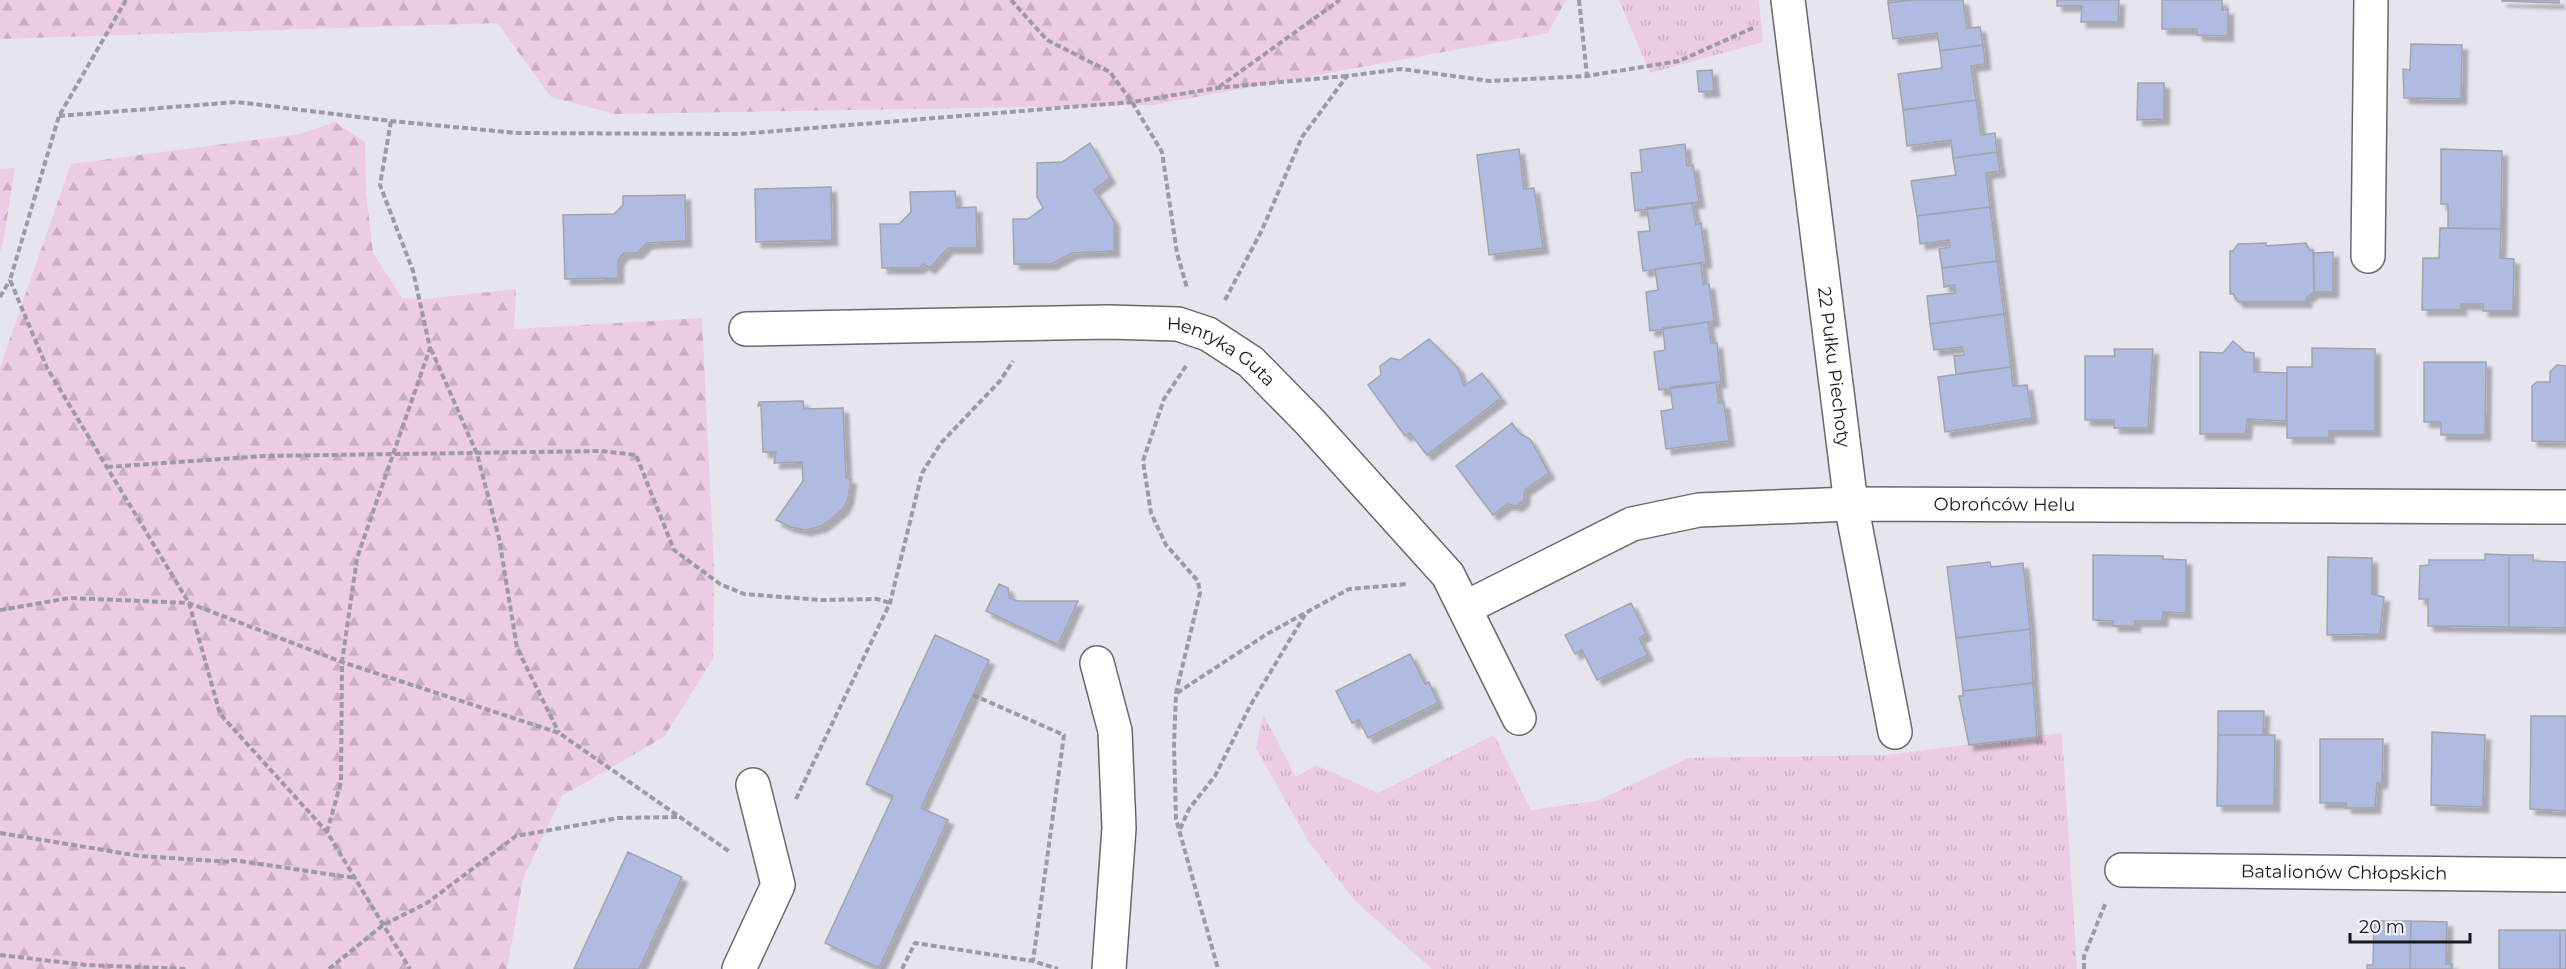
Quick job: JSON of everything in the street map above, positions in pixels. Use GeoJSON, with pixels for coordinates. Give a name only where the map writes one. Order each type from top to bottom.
{"type":"FeatureCollection","features":[{"type":"Feature","properties":{"kind":"street","name":"22 Pułku Piechoty"},"geometry":{"type":"LineString","coordinates":[[1788,0],[1851,504],[1895,732]]}},
{"type":"Feature","properties":{"kind":"street"},"geometry":{"type":"LineString","coordinates":[[2368,256],[2371,0]]}},
{"type":"Feature","properties":{"kind":"street","name":"Henryka Guta"},"geometry":{"type":"LineString","coordinates":[[746,329],[1039,323],[1178,324],[1199,330],[1251,362],[1325,439],[1459,596],[1519,718]]}},
{"type":"Feature","properties":{"kind":"street","name":"Obrońców Helu"},"geometry":{"type":"LineString","coordinates":[[1459,596],[1632,524],[1698,510],[1851,504],[2566,507]]}},
{"type":"Feature","properties":{"kind":"street"},"geometry":{"type":"LineString","coordinates":[[1097,663],[1114,731],[1119,828],[1109,969]]}},
{"type":"Feature","properties":{"kind":"street"},"geometry":{"type":"LineString","coordinates":[[739,969],[778,885],[753,785]]}},
{"type":"Feature","properties":{"kind":"street","name":"Batalionów Chłopskich"},"geometry":{"type":"LineString","coordinates":[[2121,870],[2566,875]]}},
{"type":"Feature","properties":{"kind":"path"},"geometry":{"type":"LineString","coordinates":[[0,297],[10,280],[59,116],[126,0]]}},
{"type":"Feature","properties":{"kind":"path"},"geometry":{"type":"LineString","coordinates":[[1011,0],[1047,40],[1110,72],[1132,102],[1162,152],[1177,253],[1199,330]]}},
{"type":"Feature","properties":{"kind":"path"},"geometry":{"type":"LineString","coordinates":[[1217,88],[1340,0]]}},
{"type":"Feature","properties":{"kind":"path"},"geometry":{"type":"LineString","coordinates":[[1579,0],[1587,76]]}},
{"type":"Feature","properties":{"kind":"path"},"geometry":{"type":"LineString","coordinates":[[1401,69],[1490,81],[1587,76],[1679,61],[1761,25]]}},
{"type":"Feature","properties":{"kind":"path"},"geometry":{"type":"LineString","coordinates":[[59,116],[237,102],[391,121],[517,133],[739,134],[1132,102],[1217,88],[1347,76]]}},
{"type":"Feature","properties":{"kind":"path"},"geometry":{"type":"LineString","coordinates":[[391,121],[380,185],[413,271],[430,348],[477,454],[499,538],[517,648],[559,733]]}},
{"type":"Feature","properties":{"kind":"path"},"geometry":{"type":"LineString","coordinates":[[10,280],[47,368],[189,603],[220,714],[327,832],[410,969]]}},
{"type":"Feature","properties":{"kind":"path"},"geometry":{"type":"LineString","coordinates":[[765,833],[796,799],[890,603],[922,473],[941,443],[1000,381],[1039,323]]}},
{"type":"Feature","properties":{"kind":"path"},"geometry":{"type":"LineString","coordinates":[[327,832],[341,782],[342,662],[357,558],[430,348]]}},
{"type":"Feature","properties":{"kind":"path"},"geometry":{"type":"LineString","coordinates":[[107,467],[264,456],[601,451],[636,455],[674,550],[720,584],[744,594],[822,600],[877,599],[890,603]]}},
{"type":"Feature","properties":{"kind":"path"},"geometry":{"type":"LineString","coordinates":[[1218,969],[1176,819],[1174,745],[1176,693],[1267,634],[1349,589],[1459,596]]}},
{"type":"Feature","properties":{"kind":"path"},"geometry":{"type":"LineString","coordinates":[[0,610],[70,598],[189,603],[342,662],[559,733],[778,885]]}},
{"type":"Feature","properties":{"kind":"path"},"geometry":{"type":"LineString","coordinates":[[1179,830],[1189,809],[1215,776],[1250,706],[1307,612]]}},
{"type":"Feature","properties":{"kind":"path"},"geometry":{"type":"LineString","coordinates":[[974,695],[1064,735],[1033,961]]}},
{"type":"Feature","properties":{"kind":"path"},"geometry":{"type":"LineString","coordinates":[[328,969],[383,926],[427,903],[516,836],[618,818],[679,817]]}},
{"type":"Feature","properties":{"kind":"path"},"geometry":{"type":"LineString","coordinates":[[0,833],[140,856],[231,862],[233,860],[355,878]]}},
{"type":"Feature","properties":{"kind":"path"},"geometry":{"type":"LineString","coordinates":[[2084,969],[2084,956],[2121,870]]}},
{"type":"Feature","properties":{"kind":"path"},"geometry":{"type":"LineString","coordinates":[[902,969],[915,943],[1033,961],[1058,969]]}},
{"type":"Feature","properties":{"kind":"path"},"geometry":{"type":"LineString","coordinates":[[0,955],[86,965],[187,969]]}},
{"type":"Feature","properties":{"kind":"green space"},"geometry":{"type":"Polygon","coordinates":[[[0,0],[1566,0],[1548,33],[1153,105],[615,114],[551,97],[497,23],[0,39],[0,0]]]}},
{"type":"Feature","properties":{"kind":"green space"},"geometry":{"type":"Polygon","coordinates":[[[1619,0],[1759,0],[1763,42],[1650,73],[1619,0]]]}},
{"type":"Feature","properties":{"kind":"green space"},"geometry":{"type":"Polygon","coordinates":[[[335,122],[365,142],[366,192],[373,253],[402,298],[425,299],[516,289],[514,329],[702,318],[714,569],[713,659],[664,737],[562,796],[523,879],[507,969],[0,969],[0,367],[71,164],[300,134],[335,122]]]}},
{"type":"Feature","properties":{"kind":"green space"},"geometry":{"type":"Polygon","coordinates":[[[15,168],[3,243],[0,252],[0,169],[15,168]]]}},
{"type":"Feature","properties":{"kind":"green space"},"geometry":{"type":"Polygon","coordinates":[[[1263,714],[1296,777],[1316,765],[1378,793],[1494,735],[1531,810],[1597,801],[1688,758],[1886,755],[2062,733],[2077,969],[1432,969],[1354,900],[1308,841],[1256,748],[1263,714]]]}},
{"type":"Feature","properties":{"kind":"building"},"geometry":{"type":"Polygon","coordinates":[[[1888,0],[1913,0],[1888,3],[1888,0]]]}},
{"type":"Feature","properties":{"kind":"building"},"geometry":{"type":"Polygon","coordinates":[[[1913,0],[1963,0],[1967,28],[1980,27],[1983,45],[1940,51],[1937,33],[1893,39],[1888,3],[1913,0]]]}},
{"type":"Feature","properties":{"kind":"building"},"geometry":{"type":"Polygon","coordinates":[[[2057,0],[2119,0],[2118,22],[2081,22],[2082,6],[2057,6],[2057,0]]]}},
{"type":"Feature","properties":{"kind":"building"},"geometry":{"type":"Polygon","coordinates":[[[2162,0],[2222,0],[2222,10],[2228,9],[2228,36],[2197,35],[2197,29],[2162,29],[2162,0]]]}},
{"type":"Feature","properties":{"kind":"building"},"geometry":{"type":"Polygon","coordinates":[[[2559,0],[2559,3],[2502,1],[2559,0]]]}},
{"type":"Feature","properties":{"kind":"building"},"geometry":{"type":"Polygon","coordinates":[[[2411,44],[2462,45],[2461,99],[2404,98],[2403,69],[2410,70],[2411,44]]]}},
{"type":"Feature","properties":{"kind":"building"},"geometry":{"type":"Polygon","coordinates":[[[1983,45],[1985,64],[1971,66],[1976,100],[1903,110],[1898,74],[1942,68],[1940,51],[1983,45]]]}},
{"type":"Feature","properties":{"kind":"building"},"geometry":{"type":"Polygon","coordinates":[[[1712,70],[1714,91],[1699,92],[1697,71],[1712,70]]]}},
{"type":"Feature","properties":{"kind":"building"},"geometry":{"type":"Polygon","coordinates":[[[2138,83],[2164,83],[2164,119],[2137,120],[2138,83]]]}},
{"type":"Feature","properties":{"kind":"building"},"geometry":{"type":"Polygon","coordinates":[[[1976,100],[1981,135],[1995,133],[1997,152],[1953,158],[1951,140],[1907,146],[1903,110],[1976,100]]]}},
{"type":"Feature","properties":{"kind":"building"},"geometry":{"type":"Polygon","coordinates":[[[1090,143],[1110,178],[1094,190],[1114,221],[1114,251],[1072,253],[1052,264],[1014,264],[1013,219],[1028,219],[1043,208],[1037,197],[1037,163],[1062,162],[1090,143]]]}},
{"type":"Feature","properties":{"kind":"building"},"geometry":{"type":"Polygon","coordinates":[[[1685,144],[1687,166],[1693,165],[1699,202],[1635,211],[1631,173],[1642,172],[1640,150],[1685,144]]]}},
{"type":"Feature","properties":{"kind":"building"},"geometry":{"type":"Polygon","coordinates":[[[1519,149],[1524,189],[1534,188],[1543,248],[1489,255],[1477,155],[1519,149]]]}},
{"type":"Feature","properties":{"kind":"building"},"geometry":{"type":"Polygon","coordinates":[[[2441,149],[2502,151],[2501,229],[2448,228],[2448,204],[2441,204],[2441,149]]]}},
{"type":"Feature","properties":{"kind":"building"},"geometry":{"type":"Polygon","coordinates":[[[1997,152],[2000,171],[1986,173],[1990,207],[1917,216],[1911,181],[1956,175],[1953,158],[1997,152]]]}},
{"type":"Feature","properties":{"kind":"building"},"geometry":{"type":"Polygon","coordinates":[[[831,187],[832,240],[756,242],[755,189],[831,187]]]}},
{"type":"Feature","properties":{"kind":"building"},"geometry":{"type":"Polygon","coordinates":[[[955,191],[957,208],[976,207],[977,248],[948,248],[930,268],[923,264],[919,268],[882,268],[880,224],[899,224],[911,212],[910,192],[955,191]]]}},
{"type":"Feature","properties":{"kind":"building"},"geometry":{"type":"Polygon","coordinates":[[[685,195],[686,241],[647,243],[637,253],[624,253],[618,260],[618,278],[565,279],[563,215],[614,214],[623,205],[623,196],[685,195]]]}},
{"type":"Feature","properties":{"kind":"building"},"geometry":{"type":"Polygon","coordinates":[[[1692,203],[1696,225],[1701,223],[1706,262],[1643,271],[1638,232],[1650,231],[1647,208],[1692,203]]]}},
{"type":"Feature","properties":{"kind":"building"},"geometry":{"type":"Polygon","coordinates":[[[1990,207],[1997,261],[1942,268],[1939,249],[1950,247],[1949,240],[1920,244],[1917,216],[1990,207]]]}},
{"type":"Feature","properties":{"kind":"building"},"geometry":{"type":"Polygon","coordinates":[[[2440,228],[2501,229],[2500,258],[2514,259],[2513,311],[2483,311],[2483,304],[2461,304],[2461,310],[2422,310],[2423,258],[2439,258],[2440,228]]]}},
{"type":"Feature","properties":{"kind":"building"},"geometry":{"type":"Polygon","coordinates":[[[2266,243],[2266,246],[2306,243],[2310,251],[2313,250],[2314,292],[2306,298],[2306,302],[2238,302],[2233,294],[2230,294],[2230,251],[2233,251],[2238,244],[2266,243]]]}},
{"type":"Feature","properties":{"kind":"building"},"geometry":{"type":"Polygon","coordinates":[[[2333,252],[2333,292],[2314,292],[2314,253],[2333,252]]]}},
{"type":"Feature","properties":{"kind":"building"},"geometry":{"type":"Polygon","coordinates":[[[1997,261],[2004,314],[1930,324],[1927,296],[1955,293],[1955,285],[1944,287],[1942,268],[1997,261]]]}},
{"type":"Feature","properties":{"kind":"building"},"geometry":{"type":"Polygon","coordinates":[[[1701,263],[1703,284],[1709,284],[1714,321],[1650,331],[1646,292],[1658,290],[1655,269],[1701,263]]]}},
{"type":"Feature","properties":{"kind":"building"},"geometry":{"type":"Polygon","coordinates":[[[2004,314],[2011,367],[1956,374],[1954,356],[1964,355],[1962,347],[1934,350],[1930,324],[2004,314]]]}},
{"type":"Feature","properties":{"kind":"building"},"geometry":{"type":"Polygon","coordinates":[[[1708,322],[1711,343],[1717,343],[1721,382],[1659,390],[1654,352],[1665,350],[1663,328],[1708,322]]]}},
{"type":"Feature","properties":{"kind":"building"},"geometry":{"type":"Polygon","coordinates":[[[1429,339],[1458,368],[1464,386],[1482,373],[1501,398],[1427,455],[1410,433],[1405,436],[1368,385],[1381,375],[1380,366],[1391,358],[1400,360],[1429,339]]]}},
{"type":"Feature","properties":{"kind":"building"},"geometry":{"type":"Polygon","coordinates":[[[2233,341],[2245,352],[2254,353],[2254,372],[2287,373],[2286,421],[2247,419],[2246,434],[2200,434],[2200,352],[2223,353],[2233,341]]]}},
{"type":"Feature","properties":{"kind":"building"},"geometry":{"type":"Polygon","coordinates":[[[2312,348],[2375,349],[2375,431],[2329,431],[2329,438],[2287,438],[2287,367],[2312,367],[2312,348]]]}},
{"type":"Feature","properties":{"kind":"building"},"geometry":{"type":"Polygon","coordinates":[[[2114,349],[2153,349],[2148,428],[2114,428],[2114,420],[2085,420],[2085,356],[2115,356],[2114,349]]]}},
{"type":"Feature","properties":{"kind":"building"},"geometry":{"type":"Polygon","coordinates":[[[2424,362],[2486,362],[2485,435],[2441,435],[2441,422],[2424,422],[2424,362]]]}},
{"type":"Feature","properties":{"kind":"building"},"geometry":{"type":"Polygon","coordinates":[[[2557,365],[2566,366],[2566,442],[2532,441],[2532,386],[2537,382],[2550,382],[2550,372],[2557,365]]]}},
{"type":"Feature","properties":{"kind":"building"},"geometry":{"type":"Polygon","coordinates":[[[2011,367],[2013,386],[2027,385],[2032,418],[1945,432],[1938,377],[2011,367]]]}},
{"type":"Feature","properties":{"kind":"building"},"geometry":{"type":"Polygon","coordinates":[[[1716,382],[1719,403],[1724,403],[1729,441],[1666,449],[1661,411],[1673,409],[1670,387],[1716,382]]]}},
{"type":"Feature","properties":{"kind":"building"},"geometry":{"type":"Polygon","coordinates":[[[803,401],[804,409],[843,408],[846,478],[851,479],[848,499],[843,509],[822,526],[806,530],[790,527],[776,520],[803,481],[802,462],[774,463],[776,452],[763,452],[761,405],[758,406],[759,402],[803,401]]]}},
{"type":"Feature","properties":{"kind":"building"},"geometry":{"type":"Polygon","coordinates":[[[1512,423],[1519,433],[1530,439],[1549,473],[1525,490],[1524,500],[1517,506],[1507,504],[1493,515],[1456,466],[1512,423]]]}},
{"type":"Feature","properties":{"kind":"building"},"geometry":{"type":"Polygon","coordinates":[[[2485,554],[2509,555],[2509,627],[2428,626],[2428,599],[2419,599],[2420,566],[2429,565],[2429,560],[2485,560],[2485,554]]]}},
{"type":"Feature","properties":{"kind":"building"},"geometry":{"type":"Polygon","coordinates":[[[2093,555],[2163,556],[2163,559],[2186,560],[2186,613],[2163,612],[2162,621],[2135,621],[2135,626],[2113,626],[2113,621],[2093,620],[2093,555]]]}},
{"type":"Feature","properties":{"kind":"building"},"geometry":{"type":"Polygon","coordinates":[[[2509,555],[2533,555],[2533,561],[2566,562],[2566,628],[2509,627],[2509,555]]]}},
{"type":"Feature","properties":{"kind":"building"},"geometry":{"type":"Polygon","coordinates":[[[2328,557],[2372,558],[2372,594],[2384,597],[2380,634],[2327,635],[2328,557]]]}},
{"type":"Feature","properties":{"kind":"building"},"geometry":{"type":"Polygon","coordinates":[[[1990,562],[1991,567],[2023,563],[2030,629],[1956,638],[1947,567],[1990,562]]]}},
{"type":"Feature","properties":{"kind":"building"},"geometry":{"type":"Polygon","coordinates":[[[999,584],[1008,588],[1009,598],[1018,601],[1078,601],[1058,645],[986,611],[999,584]]]}},
{"type":"Feature","properties":{"kind":"building"},"geometry":{"type":"Polygon","coordinates":[[[1631,603],[1646,634],[1639,638],[1648,655],[1597,680],[1582,650],[1575,654],[1565,635],[1631,603]]]}},
{"type":"Feature","properties":{"kind":"building"},"geometry":{"type":"Polygon","coordinates":[[[2030,629],[2033,683],[1963,691],[1956,638],[2030,629]]]}},
{"type":"Feature","properties":{"kind":"building"},"geometry":{"type":"Polygon","coordinates":[[[935,635],[989,660],[921,808],[948,820],[879,968],[825,943],[893,796],[866,784],[935,635]]]}},
{"type":"Feature","properties":{"kind":"building"},"geometry":{"type":"Polygon","coordinates":[[[1410,654],[1425,684],[1429,682],[1438,703],[1368,738],[1359,720],[1352,723],[1336,691],[1410,654]]]}},
{"type":"Feature","properties":{"kind":"building"},"geometry":{"type":"Polygon","coordinates":[[[2033,683],[2037,737],[1969,745],[1959,696],[1963,696],[1963,691],[2033,683]]]}},
{"type":"Feature","properties":{"kind":"building"},"geometry":{"type":"Polygon","coordinates":[[[2218,711],[2264,711],[2263,735],[2218,735],[2218,711]]]}},
{"type":"Feature","properties":{"kind":"building"},"geometry":{"type":"Polygon","coordinates":[[[2531,716],[2566,716],[2566,811],[2530,809],[2531,716]]]}},
{"type":"Feature","properties":{"kind":"building"},"geometry":{"type":"Polygon","coordinates":[[[2432,732],[2485,735],[2483,807],[2431,805],[2432,732]]]}},
{"type":"Feature","properties":{"kind":"building"},"geometry":{"type":"Polygon","coordinates":[[[2218,735],[2275,735],[2274,806],[2217,806],[2218,735]]]}},
{"type":"Feature","properties":{"kind":"building"},"geometry":{"type":"Polygon","coordinates":[[[2320,739],[2383,739],[2382,783],[2377,783],[2375,808],[2346,808],[2346,803],[2320,803],[2320,739]]]}},
{"type":"Feature","properties":{"kind":"building"},"geometry":{"type":"Polygon","coordinates":[[[628,852],[682,877],[639,969],[574,969],[628,852]]]}},
{"type":"Feature","properties":{"kind":"building"},"geometry":{"type":"Polygon","coordinates":[[[2374,921],[2411,921],[2410,969],[2367,969],[2367,965],[2373,965],[2374,921]]]}},
{"type":"Feature","properties":{"kind":"building"},"geometry":{"type":"Polygon","coordinates":[[[2411,921],[2447,922],[2446,964],[2452,964],[2452,969],[2410,969],[2411,921]]]}},
{"type":"Feature","properties":{"kind":"building"},"geometry":{"type":"Polygon","coordinates":[[[2499,930],[2560,930],[2560,969],[2499,969],[2499,930]]]}},
{"type":"Feature","properties":{"kind":"building"},"geometry":{"type":"Polygon","coordinates":[[[2560,930],[2566,930],[2566,969],[2560,969],[2560,930]]]}}]}
